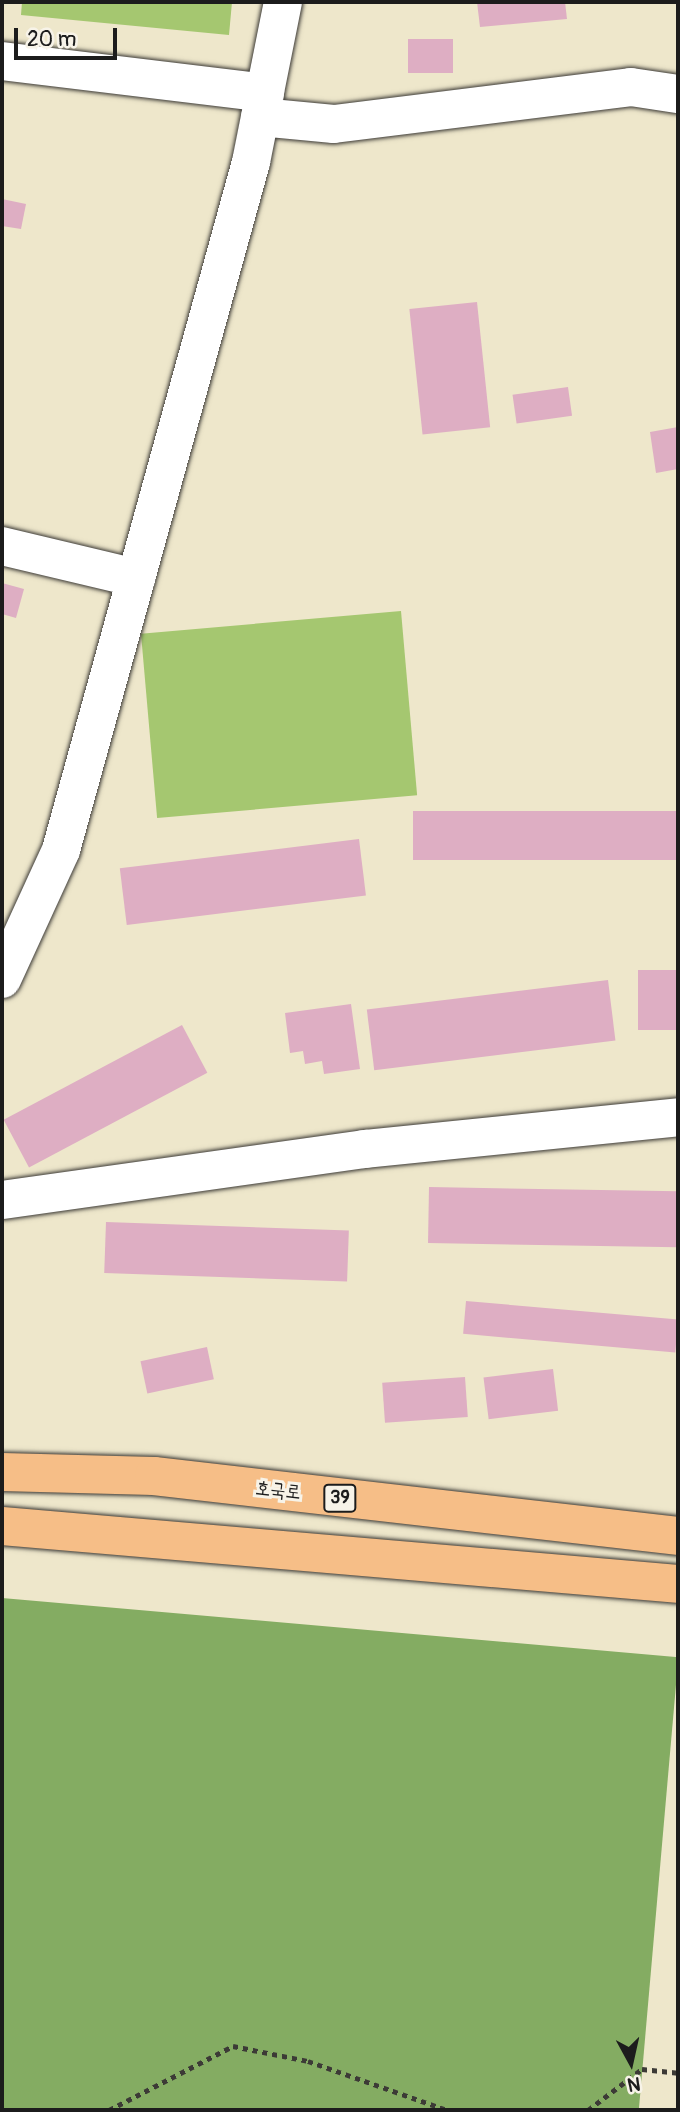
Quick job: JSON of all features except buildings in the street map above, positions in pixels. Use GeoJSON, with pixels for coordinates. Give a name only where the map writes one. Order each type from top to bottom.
{"type":"FeatureCollection","features":[{"type":"Feature","properties":{"kind":"main road","name":"호국로"},"geometry":{"type":"LineString","coordinates":[[2,1472],[154,1476],[678,1536]]}},
{"type":"Feature","properties":{"kind":"main road"},"geometry":{"type":"LineString","coordinates":[[2,1526],[678,1584]]}},
{"type":"Feature","properties":{"kind":"lane"},"geometry":{"type":"LineString","coordinates":[[2,980],[61,850],[262,105],[283,2]]}},
{"type":"Feature","properties":{"kind":"lane"},"geometry":{"type":"LineString","coordinates":[[2,61],[262,105],[334,124],[631,87],[678,94]]}},
{"type":"Feature","properties":{"kind":"lane"},"geometry":{"type":"LineString","coordinates":[[2,546],[136,578]]}},
{"type":"Feature","properties":{"kind":"lane"},"geometry":{"type":"LineString","coordinates":[[2,1200],[365,1149],[678,1117]]}},
{"type":"Feature","properties":{"kind":"path"},"geometry":{"type":"LineString","coordinates":[[109,2110],[233,2046],[308,2061],[447,2110]]}},
{"type":"Feature","properties":{"kind":"path"},"geometry":{"type":"LineString","coordinates":[[588,2110],[642,2069],[678,2073]]}},
{"type":"Feature","properties":{"kind":"green space"},"geometry":{"type":"Polygon","coordinates":[[[22,2],[232,2],[229,35],[21,15],[22,2]]]}},
{"type":"Feature","properties":{"kind":"green space"},"geometry":{"type":"Polygon","coordinates":[[[401,611],[417,795],[157,818],[141,634],[401,611]]]}},
{"type":"Feature","properties":{"kind":"green space"},"geometry":{"type":"Polygon","coordinates":[[[2,1598],[678,1657],[639,2110],[2,2110],[2,1598]]]}}]}
